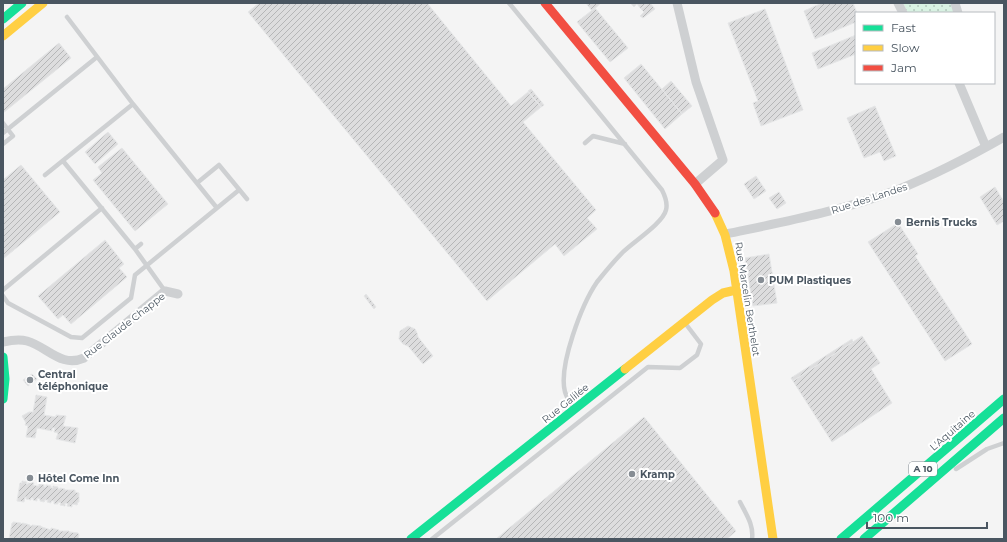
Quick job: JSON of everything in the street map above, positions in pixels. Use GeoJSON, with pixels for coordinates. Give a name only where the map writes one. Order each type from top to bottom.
{"type":"FeatureCollection","features":[{"type":"Feature","properties":{"kind":"main road"},"geometry":{"type":"LineString","coordinates":[[3,19],[22,3]]}},
{"type":"Feature","properties":{"kind":"main road"},"geometry":{"type":"LineString","coordinates":[[3,36],[44,3]]}},
{"type":"Feature","properties":{"kind":"main road","name":"Rue Marcelin Berthelot"},"geometry":{"type":"LineString","coordinates":[[545,3],[695,184],[715,212],[726,234],[736,290],[773,539]]}},
{"type":"Feature","properties":{"kind":"main road","name":"Rue Galilée"},"geometry":{"type":"LineString","coordinates":[[411,539],[717,296],[728,291],[736,290]]}},
{"type":"Feature","properties":{"kind":"main road"},"geometry":{"type":"LineString","coordinates":[[3,357],[5,373],[3,399]]}},
{"type":"Feature","properties":{"kind":"main road","name":"L'Aquitaine"},"geometry":{"type":"LineString","coordinates":[[841,539],[1004,399]]}},
{"type":"Feature","properties":{"kind":"main road","name":"A 10"},"geometry":{"type":"LineString","coordinates":[[864,539],[1004,418]]}},
{"type":"Feature","properties":{"kind":"street"},"geometry":{"type":"LineString","coordinates":[[677,3],[696,82],[723,160],[695,184]]}},
{"type":"Feature","properties":{"kind":"street"},"geometry":{"type":"LineString","coordinates":[[898,3],[902,12]]}},
{"type":"Feature","properties":{"kind":"street"},"geometry":{"type":"LineString","coordinates":[[959,84],[986,148]]}},
{"type":"Feature","properties":{"kind":"street","name":"Rue des Landes"},"geometry":{"type":"LineString","coordinates":[[726,234],[794,220],[876,197],[926,178],[1004,138]]}},
{"type":"Feature","properties":{"kind":"street","name":"Rue Claude Chappe"},"geometry":{"type":"LineString","coordinates":[[3,342],[18,339],[28,341],[62,359],[78,361],[84,358],[165,291],[178,294]]}},
{"type":"Feature","properties":{"kind":"lane"},"geometry":{"type":"LineString","coordinates":[[509,3],[662,190],[666,199],[667,210],[662,219],[624,251],[608,267],[596,284],[582,310],[567,355],[564,377],[565,392],[575,409]]}},
{"type":"Feature","properties":{"kind":"lane"},"geometry":{"type":"LineString","coordinates":[[66,17],[133,104],[217,208]]}},
{"type":"Feature","properties":{"kind":"lane"},"geometry":{"type":"LineString","coordinates":[[3,133],[97,57]]}},
{"type":"Feature","properties":{"kind":"lane"},"geometry":{"type":"LineString","coordinates":[[45,175],[133,104]]}},
{"type":"Feature","properties":{"kind":"lane"},"geometry":{"type":"LineString","coordinates":[[3,124],[13,136],[3,144]]}},
{"type":"Feature","properties":{"kind":"lane"},"geometry":{"type":"LineString","coordinates":[[585,143],[593,136],[625,144]]}},
{"type":"Feature","properties":{"kind":"lane"},"geometry":{"type":"LineString","coordinates":[[63,161],[135,249],[165,291]]}},
{"type":"Feature","properties":{"kind":"lane"},"geometry":{"type":"LineString","coordinates":[[197,183],[219,165],[247,199]]}},
{"type":"Feature","properties":{"kind":"lane"},"geometry":{"type":"LineString","coordinates":[[3,296],[8,303],[70,337],[82,338],[131,298],[135,275],[239,190]]}},
{"type":"Feature","properties":{"kind":"lane"},"geometry":{"type":"LineString","coordinates":[[3,290],[102,208]]}},
{"type":"Feature","properties":{"kind":"lane"},"geometry":{"type":"LineString","coordinates":[[135,249],[141,244]]}},
{"type":"Feature","properties":{"kind":"lane"},"geometry":{"type":"LineString","coordinates":[[432,539],[648,367],[680,368],[697,355],[702,344],[684,322]]}},
{"type":"Feature","properties":{"kind":"lane"},"geometry":{"type":"LineString","coordinates":[[949,474],[988,449],[1004,443]]}},
{"type":"Feature","properties":{"kind":"lane"},"geometry":{"type":"LineString","coordinates":[[916,495],[942,479]]}},
{"type":"Feature","properties":{"kind":"lane"},"geometry":{"type":"LineString","coordinates":[[740,502],[752,524],[752,539]]}},
{"type":"Feature","properties":{"kind":"green space"},"geometry":{"type":"Polygon","coordinates":[[[903,3],[952,3],[955,12],[908,12],[903,3]]]}},
{"type":"Feature","properties":{"kind":"building"},"geometry":{"type":"Polygon","coordinates":[[[259,3],[427,3],[511,106],[528,92],[541,107],[523,122],[596,210],[587,218],[597,229],[564,256],[555,244],[487,301],[248,12],[259,3]]]}},
{"type":"Feature","properties":{"kind":"building"},"geometry":{"type":"Polygon","coordinates":[[[586,3],[601,3],[592,11],[586,3]]]}},
{"type":"Feature","properties":{"kind":"building"},"geometry":{"type":"Polygon","coordinates":[[[648,3],[641,9],[637,4],[634,7],[631,4],[648,3]]]}},
{"type":"Feature","properties":{"kind":"building"},"geometry":{"type":"Polygon","coordinates":[[[650,3],[655,9],[643,18],[640,16],[644,12],[641,9],[650,3]]]}},
{"type":"Feature","properties":{"kind":"building"},"geometry":{"type":"Polygon","coordinates":[[[822,3],[853,3],[857,12],[855,12],[855,22],[815,39],[804,11],[822,3]]]}},
{"type":"Feature","properties":{"kind":"building"},"geometry":{"type":"Polygon","coordinates":[[[595,8],[628,48],[610,62],[577,22],[595,8]]]}},
{"type":"Feature","properties":{"kind":"building"},"geometry":{"type":"Polygon","coordinates":[[[765,9],[803,110],[761,126],[753,103],[758,101],[728,23],[765,9]]]}},
{"type":"Feature","properties":{"kind":"building"},"geometry":{"type":"Polygon","coordinates":[[[855,35],[855,54],[818,69],[812,53],[855,35]]]}},
{"type":"Feature","properties":{"kind":"building"},"geometry":{"type":"Polygon","coordinates":[[[59,43],[71,58],[3,113],[3,89],[59,43]]]}},
{"type":"Feature","properties":{"kind":"building"},"geometry":{"type":"Polygon","coordinates":[[[641,64],[682,114],[665,129],[624,78],[641,64]]]}},
{"type":"Feature","properties":{"kind":"building"},"geometry":{"type":"Polygon","coordinates":[[[671,81],[692,106],[682,114],[662,89],[671,81]]]}},
{"type":"Feature","properties":{"kind":"building"},"geometry":{"type":"Polygon","coordinates":[[[531,89],[544,105],[541,107],[528,91],[531,89]]]}},
{"type":"Feature","properties":{"kind":"building"},"geometry":{"type":"Polygon","coordinates":[[[875,106],[896,156],[884,161],[880,152],[864,158],[847,118],[875,106]]]}},
{"type":"Feature","properties":{"kind":"building"},"geometry":{"type":"Polygon","coordinates":[[[108,132],[118,144],[95,164],[85,152],[108,132]]]}},
{"type":"Feature","properties":{"kind":"building"},"geometry":{"type":"Polygon","coordinates":[[[122,148],[168,204],[135,231],[93,180],[102,173],[98,167],[122,148]]]}},
{"type":"Feature","properties":{"kind":"building"},"geometry":{"type":"Polygon","coordinates":[[[21,165],[60,212],[3,259],[3,180],[21,165]]]}},
{"type":"Feature","properties":{"kind":"building"},"geometry":{"type":"Polygon","coordinates":[[[756,176],[766,191],[754,199],[744,184],[756,176]]]}},
{"type":"Feature","properties":{"kind":"building"},"geometry":{"type":"Polygon","coordinates":[[[995,187],[1004,202],[1004,221],[997,225],[980,197],[995,187]]]}},
{"type":"Feature","properties":{"kind":"building"},"geometry":{"type":"Polygon","coordinates":[[[779,192],[786,203],[777,209],[769,198],[779,192]]]}},
{"type":"Feature","properties":{"kind":"building"},"geometry":{"type":"Polygon","coordinates":[[[898,223],[918,254],[915,256],[972,344],[945,361],[868,242],[898,223]]]}},
{"type":"Feature","properties":{"kind":"building"},"geometry":{"type":"Polygon","coordinates":[[[105,240],[124,264],[119,268],[127,277],[71,324],[63,315],[58,319],[38,296],[105,240]]]}},
{"type":"Feature","properties":{"kind":"building","name":"PUM Plastiques"},"geometry":{"type":"Polygon","coordinates":[[[769,254],[777,303],[753,306],[745,258],[769,254]]]}},
{"type":"Feature","properties":{"kind":"building"},"geometry":{"type":"Polygon","coordinates":[[[366,294],[376,307],[374,309],[364,296],[366,294]]]}},
{"type":"Feature","properties":{"kind":"building"},"geometry":{"type":"Polygon","coordinates":[[[408,326],[415,329],[418,337],[433,356],[423,364],[408,346],[403,344],[399,339],[400,331],[408,326]]]}},
{"type":"Feature","properties":{"kind":"building"},"geometry":{"type":"Polygon","coordinates":[[[862,336],[880,363],[871,369],[892,403],[832,442],[793,381],[862,336]]]}},
{"type":"Feature","properties":{"kind":"building"},"geometry":{"type":"Polygon","coordinates":[[[852,339],[853,342],[793,381],[791,378],[852,339]]]}},
{"type":"Feature","properties":{"kind":"building","name":"Central téléphonique"},"geometry":{"type":"Polygon","coordinates":[[[32,374],[37,379],[28,386],[23,380],[32,374]]]}},
{"type":"Feature","properties":{"kind":"building"},"geometry":{"type":"Polygon","coordinates":[[[36,395],[47,397],[44,415],[56,417],[56,415],[66,416],[63,426],[78,428],[75,443],[56,439],[58,433],[54,432],[55,428],[52,428],[52,431],[37,428],[35,438],[26,437],[28,426],[25,425],[26,423],[22,416],[29,412],[33,412],[36,395]]]}},
{"type":"Feature","properties":{"kind":"building","name":"Kramp"},"geometry":{"type":"Polygon","coordinates":[[[644,417],[736,531],[727,539],[496,539],[644,417]]]}},
{"type":"Feature","properties":{"kind":"building"},"geometry":{"type":"Polygon","coordinates":[[[22,481],[27,482],[26,484],[29,482],[34,483],[33,485],[37,486],[39,486],[39,484],[44,485],[44,487],[46,487],[46,485],[51,486],[51,488],[53,488],[53,486],[58,487],[58,489],[75,490],[75,492],[79,493],[79,502],[77,505],[72,504],[72,507],[67,506],[68,504],[65,503],[65,506],[60,505],[61,503],[58,502],[58,504],[54,504],[54,501],[51,501],[51,503],[47,502],[48,500],[45,500],[44,502],[40,501],[40,499],[37,498],[37,501],[33,500],[33,498],[31,498],[31,500],[26,499],[25,497],[24,502],[17,501],[20,483],[22,483],[22,481]]]}},
{"type":"Feature","properties":{"kind":"building"},"geometry":{"type":"Polygon","coordinates":[[[13,522],[23,523],[30,526],[41,526],[42,528],[51,530],[51,528],[59,531],[69,531],[70,533],[78,533],[79,535],[78,539],[9,539],[13,522]]]}},
{"type":"Feature","properties":{"kind":"traffic: fast"},"geometry":{"type":"LineString","coordinates":[[3,19],[22,3]]}},
{"type":"Feature","properties":{"kind":"traffic: fast"},"geometry":{"type":"LineString","coordinates":[[3,357],[5,379],[3,399]]}},
{"type":"Feature","properties":{"kind":"traffic: fast"},"geometry":{"type":"LineString","coordinates":[[411,539],[625,369]]}},
{"type":"Feature","properties":{"kind":"traffic: fast"},"geometry":{"type":"LineString","coordinates":[[841,539],[1004,399]]}},
{"type":"Feature","properties":{"kind":"traffic: fast"},"geometry":{"type":"LineString","coordinates":[[864,539],[1004,418]]}},
{"type":"Feature","properties":{"kind":"traffic: slow"},"geometry":{"type":"LineString","coordinates":[[3,36],[43,3]]}},
{"type":"Feature","properties":{"kind":"traffic: slow"},"geometry":{"type":"LineString","coordinates":[[715,213],[725,235],[734,271],[773,539]]}},
{"type":"Feature","properties":{"kind":"traffic: slow"},"geometry":{"type":"LineString","coordinates":[[625,369],[712,300],[723,293],[736,290]]}},
{"type":"Feature","properties":{"kind":"traffic: jam"},"geometry":{"type":"LineString","coordinates":[[545,3],[695,184],[715,213]]}},
{"type":"Feature","properties":{"kind":"place","name":"Bernis Trucks"},"geometry":{"type":"Point","coordinates":[898,222]}},
{"type":"Feature","properties":{"kind":"place","name":"PUM Plastiques"},"geometry":{"type":"Point","coordinates":[761,280]}},
{"type":"Feature","properties":{"kind":"place","name":"Central téléphonique"},"geometry":{"type":"Point","coordinates":[30,380]}},
{"type":"Feature","properties":{"kind":"place","name":"Kramp"},"geometry":{"type":"Point","coordinates":[632,474]}},
{"type":"Feature","properties":{"kind":"place","name":"Hôtel Come Inn"},"geometry":{"type":"Point","coordinates":[30,478]}}]}
